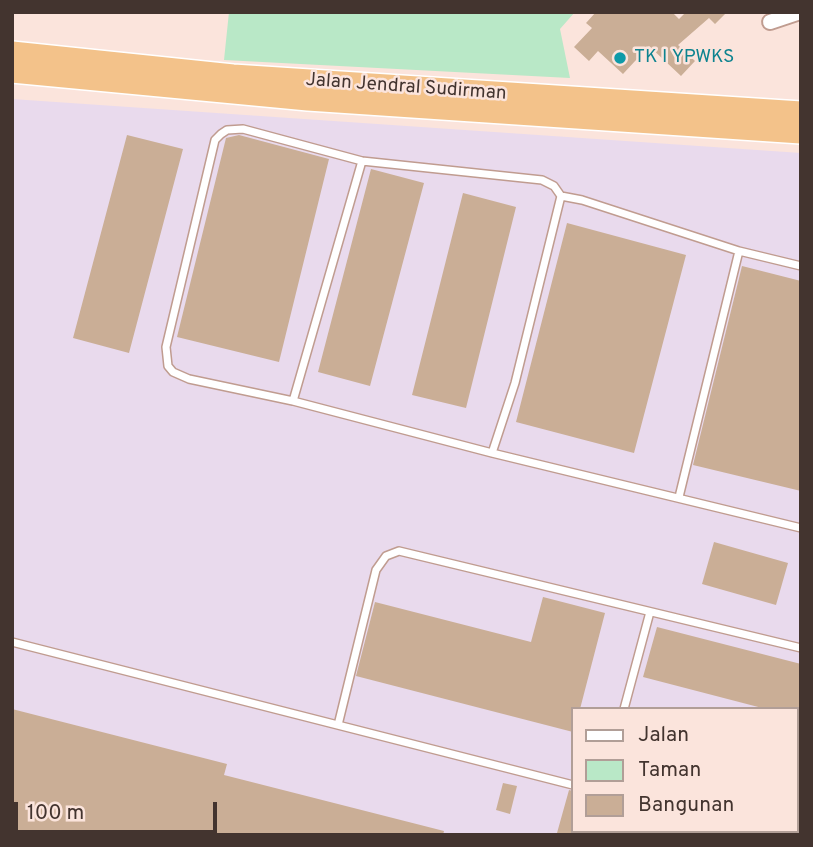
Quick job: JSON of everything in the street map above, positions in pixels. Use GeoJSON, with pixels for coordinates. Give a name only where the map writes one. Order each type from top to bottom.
{"type":"FeatureCollection","features":[{"type":"Feature","properties":{"kind":"highway","name":"Jalan Jendral Sudirman"},"geometry":{"type":"LineString","coordinates":[[12,52],[233,76],[801,113]]}},
{"type":"Feature","properties":{"kind":"highway","name":"Jalan Jendral Sudirman"},"geometry":{"type":"LineString","coordinates":[[12,71],[308,99],[801,132]]}},
{"type":"Feature","properties":{"kind":"street"},"geometry":{"type":"LineString","coordinates":[[770,22],[800,12]]}},
{"type":"Feature","properties":{"kind":"lane"},"geometry":{"type":"LineString","coordinates":[[492,453],[515,383],[561,197],[554,186],[542,180],[362,162],[243,130],[227,130],[215,140],[166,347],[168,366],[173,372],[189,379],[293,401],[492,453],[801,528]]}},
{"type":"Feature","properties":{"kind":"lane"},"geometry":{"type":"LineString","coordinates":[[293,401],[362,162]]}},
{"type":"Feature","properties":{"kind":"lane"},"geometry":{"type":"LineString","coordinates":[[561,197],[582,200],[739,251],[801,266]]}},
{"type":"Feature","properties":{"kind":"lane"},"geometry":{"type":"LineString","coordinates":[[679,497],[739,251]]}},
{"type":"Feature","properties":{"kind":"lane"},"geometry":{"type":"LineString","coordinates":[[338,725],[376,569],[386,556],[399,551],[801,648]]}},
{"type":"Feature","properties":{"kind":"lane"},"geometry":{"type":"LineString","coordinates":[[625,707],[650,612]]}},
{"type":"Feature","properties":{"kind":"lane"},"geometry":{"type":"LineString","coordinates":[[12,642],[572,785]]}},
{"type":"Feature","properties":{"kind":"shaded area"},"geometry":{"type":"Polygon","coordinates":[[[12,99],[801,153],[801,835],[12,835],[12,99]]]}},
{"type":"Feature","properties":{"kind":"green space"},"geometry":{"type":"Polygon","coordinates":[[[229,12],[575,12],[560,29],[570,78],[224,60],[229,12]]]}},
{"type":"Feature","properties":{"kind":"building"},"geometry":{"type":"Polygon","coordinates":[[[596,12],[672,12],[679,19],[686,12],[727,12],[715,24],[709,18],[678,45],[695,61],[681,76],[649,46],[623,74],[598,51],[589,61],[574,47],[592,28],[586,23],[596,12]]]}},
{"type":"Feature","properties":{"kind":"building"},"geometry":{"type":"Polygon","coordinates":[[[127,135],[183,149],[129,353],[73,338],[127,135]]]}},
{"type":"Feature","properties":{"kind":"building"},"geometry":{"type":"Polygon","coordinates":[[[239,135],[329,159],[279,362],[177,337],[226,138],[239,135]]]}},
{"type":"Feature","properties":{"kind":"building"},"geometry":{"type":"Polygon","coordinates":[[[371,169],[424,183],[370,386],[318,372],[371,169]]]}},
{"type":"Feature","properties":{"kind":"building"},"geometry":{"type":"Polygon","coordinates":[[[463,193],[516,207],[466,408],[412,395],[463,193]]]}},
{"type":"Feature","properties":{"kind":"building"},"geometry":{"type":"Polygon","coordinates":[[[567,223],[686,255],[634,453],[516,422],[567,223]]]}},
{"type":"Feature","properties":{"kind":"building"},"geometry":{"type":"Polygon","coordinates":[[[742,266],[801,281],[801,491],[693,465],[742,266]]]}},
{"type":"Feature","properties":{"kind":"building"},"geometry":{"type":"Polygon","coordinates":[[[714,542],[788,563],[776,605],[702,584],[714,542]]]}},
{"type":"Feature","properties":{"kind":"building"},"geometry":{"type":"Polygon","coordinates":[[[543,597],[605,613],[581,707],[572,707],[572,732],[356,676],[375,602],[531,642],[543,597]]]}},
{"type":"Feature","properties":{"kind":"building"},"geometry":{"type":"Polygon","coordinates":[[[657,627],[801,664],[801,709],[758,707],[643,677],[657,627]]]}},
{"type":"Feature","properties":{"kind":"building"},"geometry":{"type":"Polygon","coordinates":[[[12,709],[227,764],[224,775],[444,831],[443,835],[12,835],[12,709]]]}},
{"type":"Feature","properties":{"kind":"building"},"geometry":{"type":"Polygon","coordinates":[[[503,783],[517,786],[510,814],[496,810],[503,783]]]}},
{"type":"Feature","properties":{"kind":"building"},"geometry":{"type":"Polygon","coordinates":[[[569,790],[572,791],[573,835],[557,833],[569,790]]]}},
{"type":"Feature","properties":{"kind":"place","name":"TK I YPWKS"},"geometry":{"type":"Point","coordinates":[620,58]}}]}
